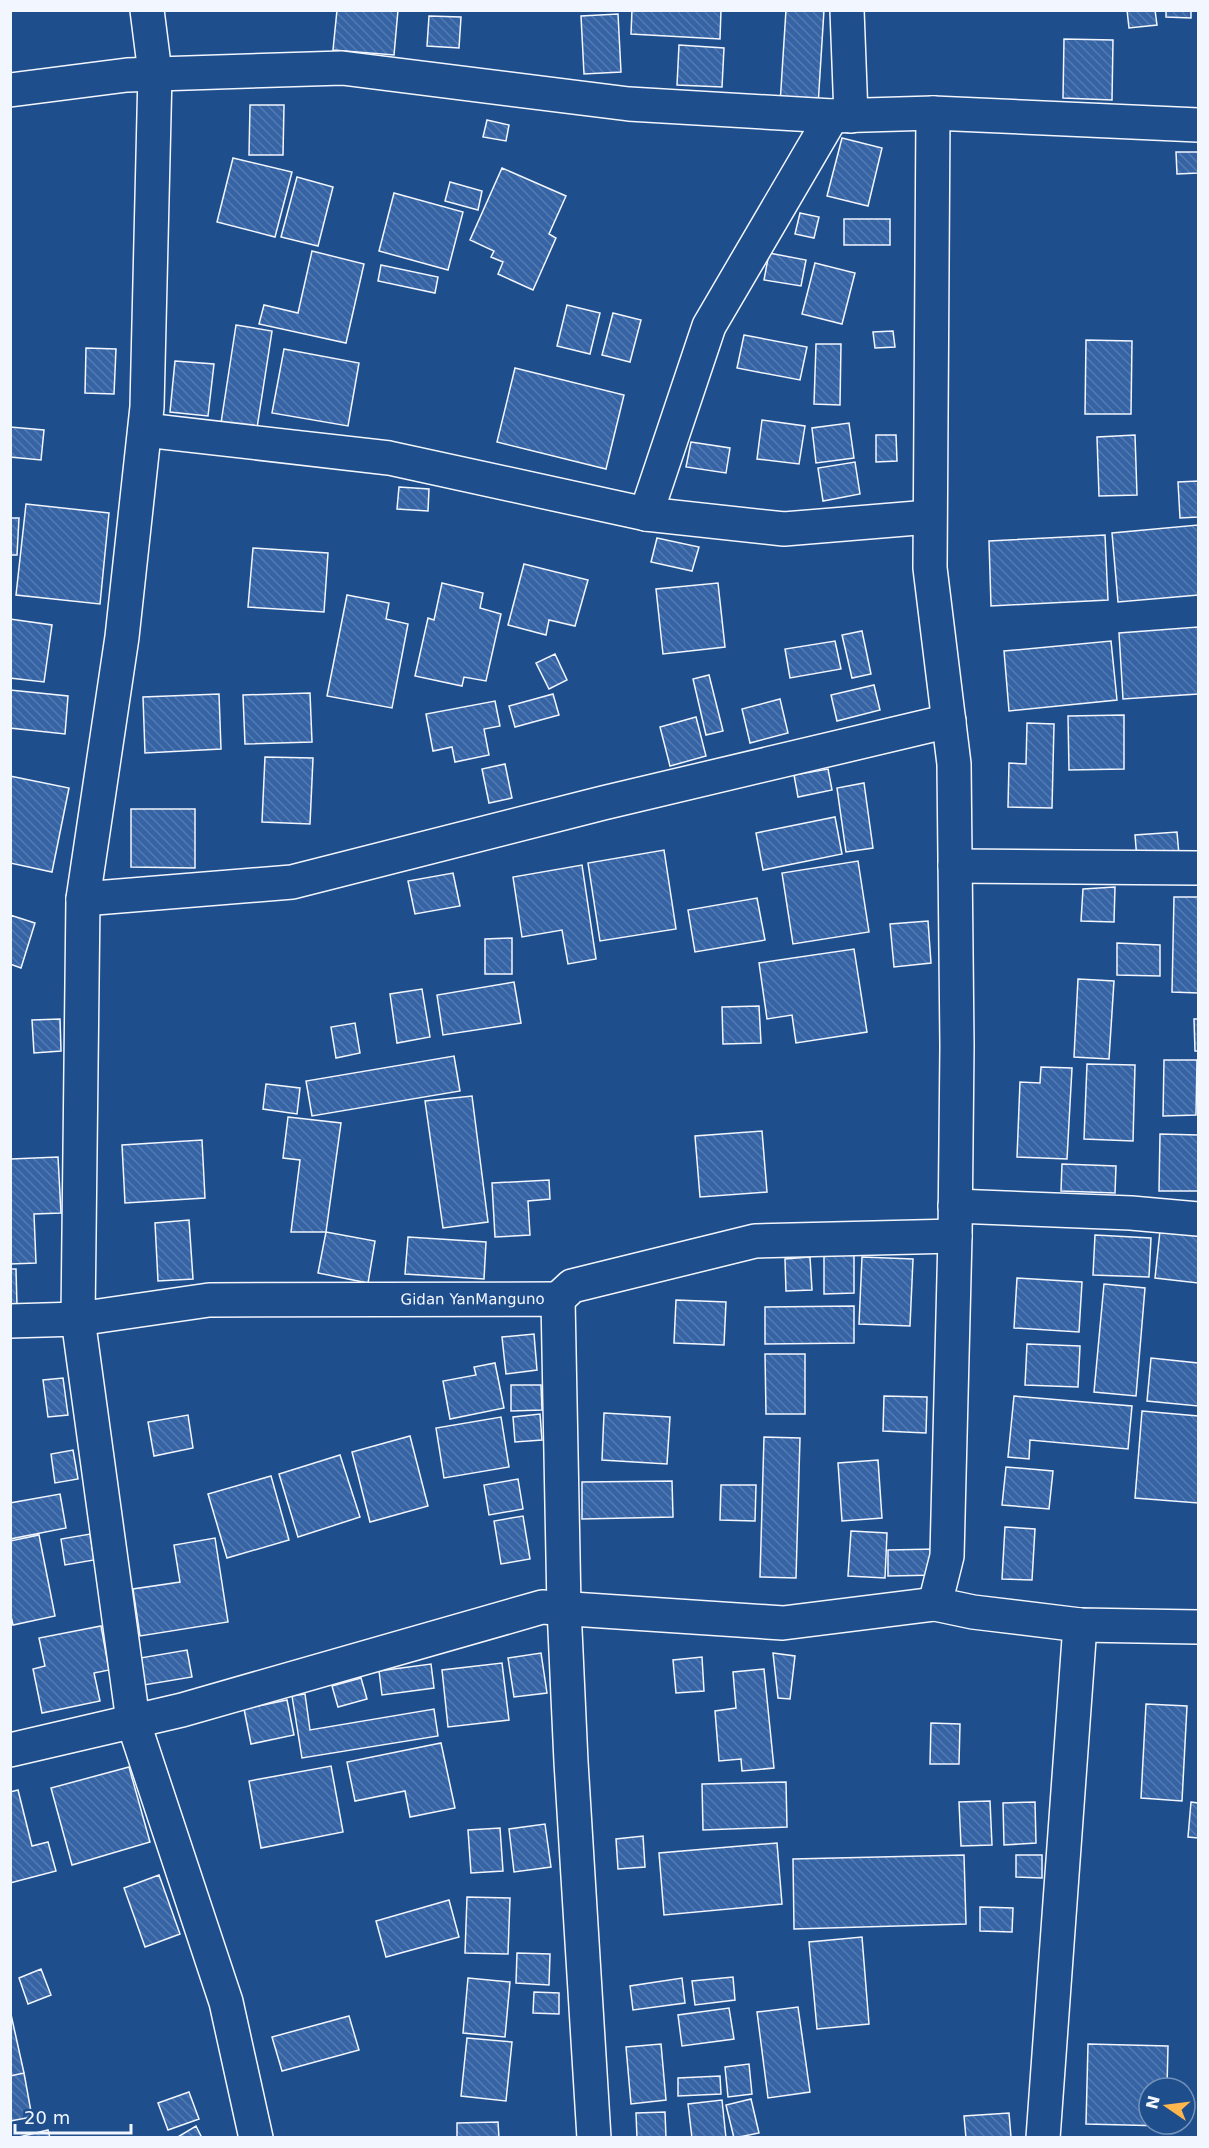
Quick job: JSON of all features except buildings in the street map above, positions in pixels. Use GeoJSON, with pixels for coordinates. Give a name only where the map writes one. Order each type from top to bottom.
{"type":"FeatureCollection","features":[{"type":"Feature","properties":{"kind":"street"},"geometry":{"type":"LineString","coordinates":[[147,10],[156,74],[147,407],[122,637],[83,899],[78,1319],[133,1721],[226,2002],[256,2138]]}},
{"type":"Feature","properties":{"kind":"street"},"geometry":{"type":"LineString","coordinates":[[646,514],[709,326],[842,116],[847,10]]}},
{"type":"Feature","properties":{"kind":"street"},"geometry":{"type":"LineString","coordinates":[[10,90],[127,75],[342,68],[629,104],[842,116],[933,113],[1198,125]]}},
{"type":"Feature","properties":{"kind":"street"},"geometry":{"type":"LineString","coordinates":[[933,113],[930,568],[954,764],[955,866],[955,1221],[947,1556],[935,1604]]}},
{"type":"Feature","properties":{"kind":"street"},"geometry":{"type":"LineString","coordinates":[[145,430],[390,458],[646,514],[784,529],[929,517]]}},
{"type":"Feature","properties":{"kind":"street"},"geometry":{"type":"LineString","coordinates":[[83,899],[292,882],[603,803],[949,721]]}},
{"type":"Feature","properties":{"kind":"street"},"geometry":{"type":"LineString","coordinates":[[955,866],[1198,868]]}},
{"type":"Feature","properties":{"kind":"street"},"geometry":{"type":"LineString","coordinates":[[558,1299],[572,1286],[755,1241],[955,1221],[1131,1213],[1198,1219]]}},
{"type":"Feature","properties":{"kind":"street","name":"Gidan YanManguno"},"geometry":{"type":"LineString","coordinates":[[10,1320],[78,1319],[209,1300],[558,1299],[564,1608],[594,2138]]}},
{"type":"Feature","properties":{"kind":"street"},"geometry":{"type":"LineString","coordinates":[[10,1750],[182,1710],[542,1607],[783,1623],[935,1604],[973,1612],[1080,1625],[1198,1627]]}},
{"type":"Feature","properties":{"kind":"street"},"geometry":{"type":"LineString","coordinates":[[1043,2138],[1080,1625]]}}]}
